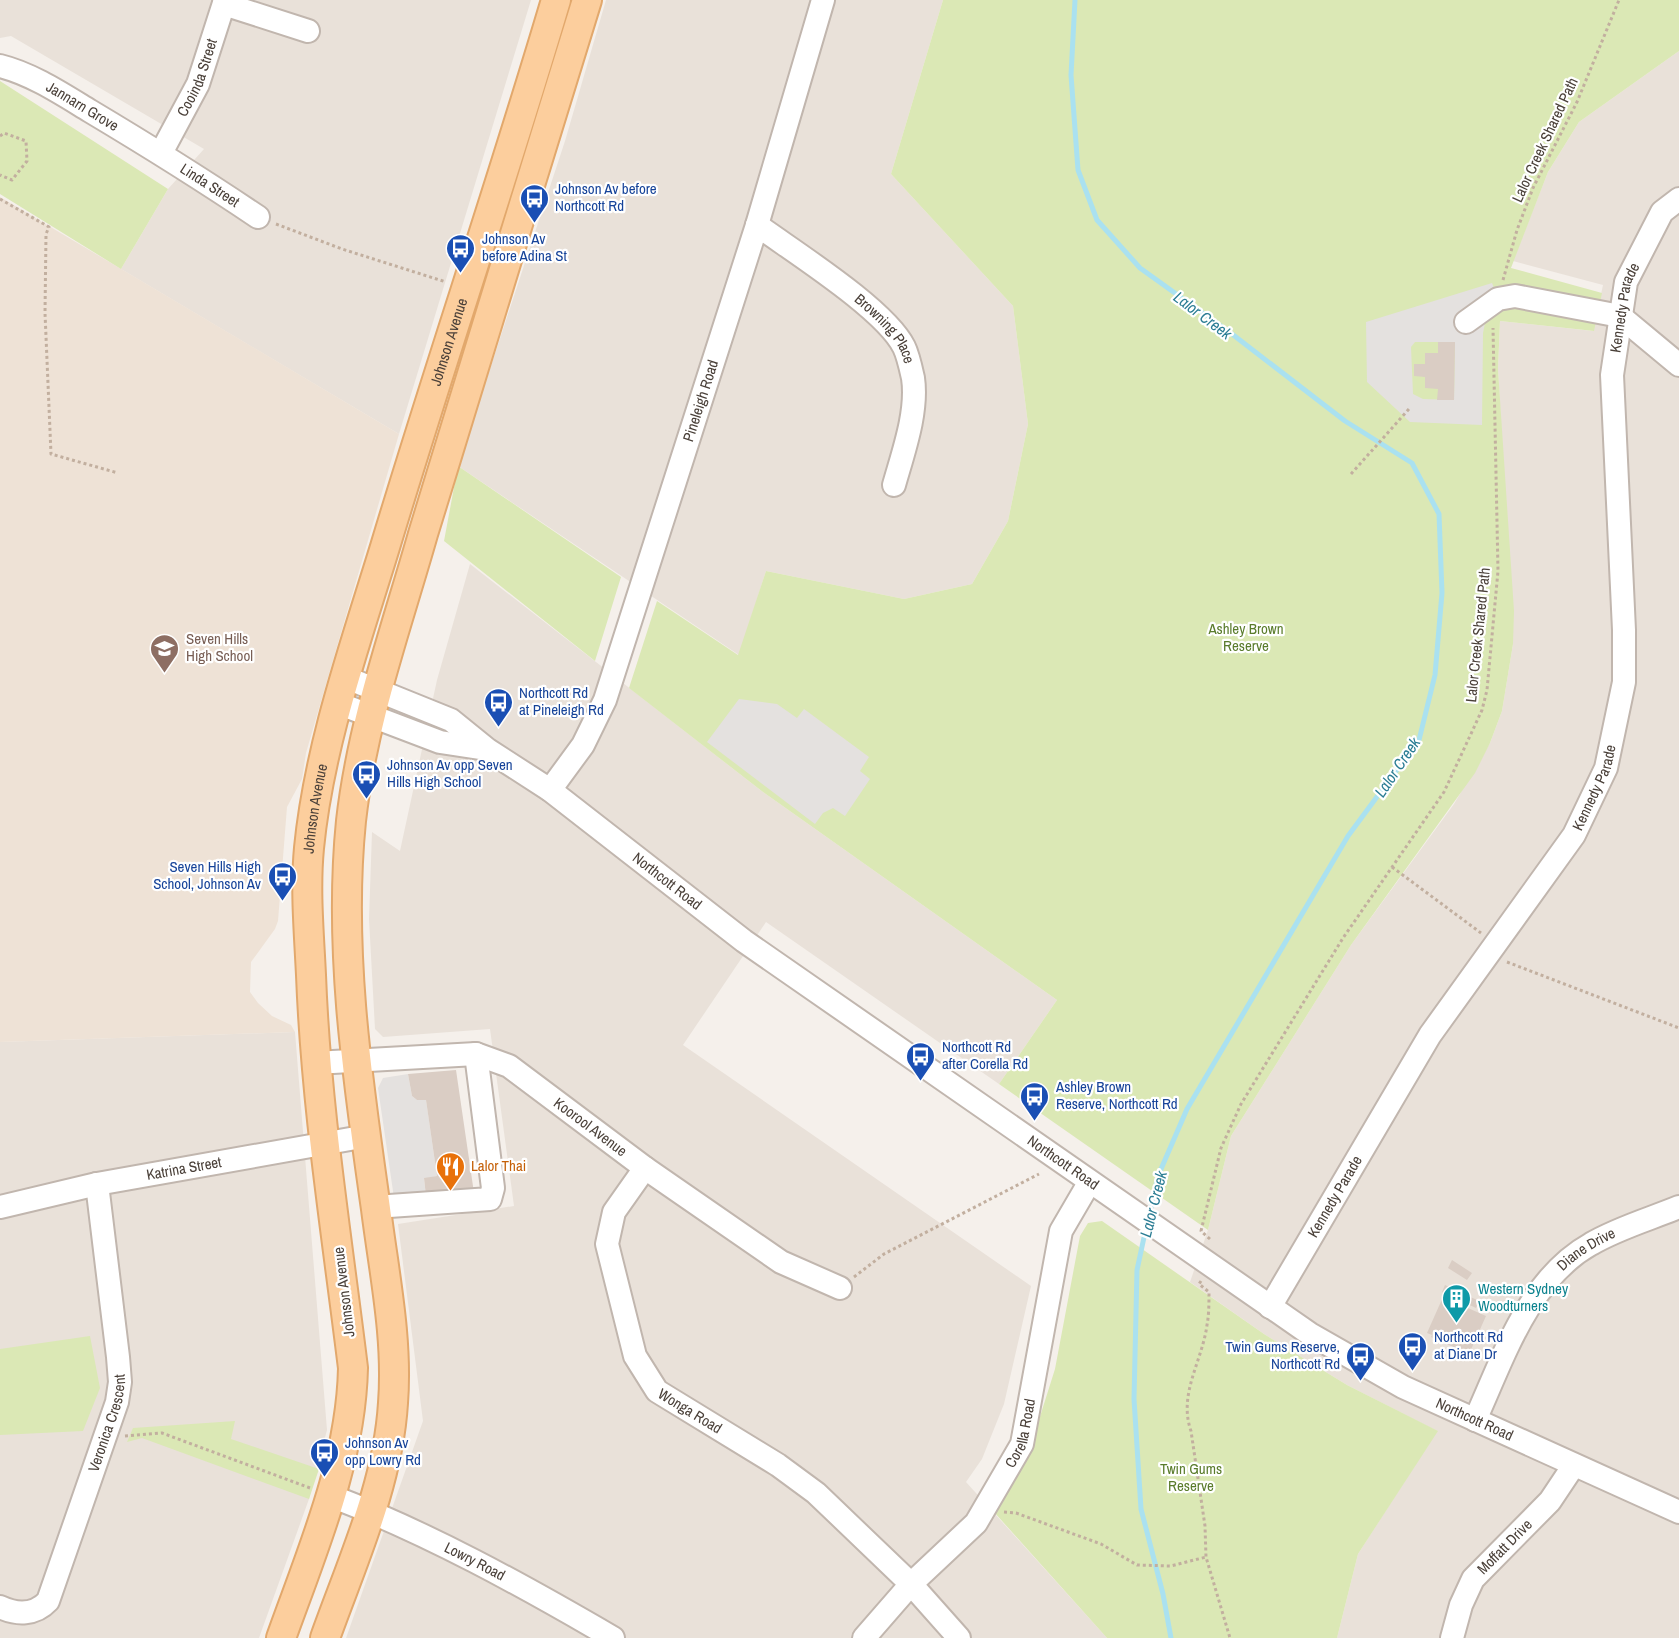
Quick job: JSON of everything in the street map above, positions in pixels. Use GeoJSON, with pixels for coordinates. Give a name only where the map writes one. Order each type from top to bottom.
{"type":"FeatureCollection","features":[{"type":"Feature","properties":{"kind":"main road","name":"Johnson Avenue"},"geometry":{"type":"LineString","coordinates":[[281,1638],[331,1496],[346,1438],[353,1368],[315,1063],[307,891],[309,850],[320,782],[343,691],[421,427],[505,171],[556,0]]}},
{"type":"Feature","properties":{"kind":"main road"},"geometry":{"type":"LineString","coordinates":[[325,1638],[371,1512],[383,1465],[394,1397],[390,1307],[356,1061],[347,869],[355,799],[374,701],[457,421],[587,0]]}},
{"type":"Feature","properties":{"kind":"street","name":"Pineleigh Road"},"geometry":{"type":"LineString","coordinates":[[550,790],[583,745],[605,699],[757,225],[823,0]]}},
{"type":"Feature","properties":{"kind":"street"},"geometry":{"type":"LineString","coordinates":[[224,2],[308,31]]}},
{"type":"Feature","properties":{"kind":"street","name":"Cooinda Street"},"geometry":{"type":"LineString","coordinates":[[161,153],[198,84],[224,2]]}},
{"type":"Feature","properties":{"kind":"street","name":"Jannarn Grove"},"geometry":{"type":"LineString","coordinates":[[0,66],[15,69],[161,153]]}},
{"type":"Feature","properties":{"kind":"street","name":"Linda Street"},"geometry":{"type":"LineString","coordinates":[[161,153],[258,217]]}},
{"type":"Feature","properties":{"kind":"street","name":"Kennedy Parade"},"geometry":{"type":"LineString","coordinates":[[1270,1307],[1430,1035],[1574,835],[1606,768],[1624,682],[1624,630],[1612,375],[1626,282],[1645,241],[1662,212],[1679,199]]}},
{"type":"Feature","properties":{"kind":"street","name":"Browning Place"},"geometry":{"type":"LineString","coordinates":[[757,225],[863,303],[886,324],[904,347],[913,379],[913,404],[894,485]]}},
{"type":"Feature","properties":{"kind":"street"},"geometry":{"type":"LineString","coordinates":[[1466,322],[1498,299],[1515,296],[1620,316],[1679,365]]}},
{"type":"Feature","properties":{"kind":"street","name":"Northcott Road"},"geometry":{"type":"LineString","coordinates":[[343,691],[374,701],[440,742],[488,750],[550,790],[744,941],[1089,1183],[1270,1307],[1353,1360],[1403,1387],[1679,1512]]}},
{"type":"Feature","properties":{"kind":"street"},"geometry":{"type":"LineString","coordinates":[[375,1208],[490,1199],[493,1188],[476,1054]]}},
{"type":"Feature","properties":{"kind":"street","name":"Koorool Avenue"},"geometry":{"type":"LineString","coordinates":[[315,1063],[476,1054],[509,1066],[645,1168],[781,1262],[840,1288]]}},
{"type":"Feature","properties":{"kind":"street","name":"Katrina Street"},"geometry":{"type":"LineString","coordinates":[[0,1207],[97,1184],[367,1136]]}},
{"type":"Feature","properties":{"kind":"street","name":"Wonga Road"},"geometry":{"type":"LineString","coordinates":[[645,1168],[614,1212],[607,1244],[635,1356],[657,1391],[778,1465],[816,1493],[911,1584],[959,1638]]}},
{"type":"Feature","properties":{"kind":"street","name":"Corella Road"},"geometry":{"type":"LineString","coordinates":[[864,1638],[911,1584],[976,1523],[1022,1444],[1061,1231],[1089,1183]]}},
{"type":"Feature","properties":{"kind":"street","name":"Veronica Crescent"},"geometry":{"type":"LineString","coordinates":[[0,1607],[31,1612],[40,1609],[48,1601],[117,1402],[120,1382],[97,1184]]}},
{"type":"Feature","properties":{"kind":"street","name":"Diane Drive"},"geometry":{"type":"LineString","coordinates":[[1475,1420],[1512,1340],[1534,1299],[1561,1266],[1590,1244],[1679,1207]]}},
{"type":"Feature","properties":{"kind":"street","name":"Moffatt Drive"},"geometry":{"type":"LineString","coordinates":[[1452,1638],[1461,1605],[1473,1579],[1550,1502],[1574,1465]]}},
{"type":"Feature","properties":{"kind":"street","name":"Lowry Road"},"geometry":{"type":"LineString","coordinates":[[331,1496],[371,1512],[491,1571],[603,1636]]}},
{"type":"Feature","properties":{"kind":"path","name":"Lalor Creek Shared Path"},"geometry":{"type":"LineString","coordinates":[[1215,1243],[1201,1231],[1213,1175],[1231,1122],[1330,958],[1444,792],[1470,741],[1487,690],[1498,571],[1493,328],[1498,299],[1517,230],[1533,188],[1577,102],[1619,0]]}},
{"type":"Feature","properties":{"kind":"path"},"geometry":{"type":"LineString","coordinates":[[0,136],[4,133],[26,141],[27,161],[12,180],[0,175]]}},
{"type":"Feature","properties":{"kind":"path"},"geometry":{"type":"LineString","coordinates":[[0,199],[49,227],[45,234],[45,313],[51,454],[118,473]]}},
{"type":"Feature","properties":{"kind":"path"},"geometry":{"type":"LineString","coordinates":[[258,217],[342,249],[450,283]]}},
{"type":"Feature","properties":{"kind":"path"},"geometry":{"type":"LineString","coordinates":[[1351,474],[1402,420],[1409,409]]}},
{"type":"Feature","properties":{"kind":"path"},"geometry":{"type":"LineString","coordinates":[[1392,867],[1484,935],[1504,960],[1679,1028]]}},
{"type":"Feature","properties":{"kind":"path"},"geometry":{"type":"LineString","coordinates":[[840,1288],[884,1254],[1039,1174]]}},
{"type":"Feature","properties":{"kind":"path"},"geometry":{"type":"LineString","coordinates":[[1199,1284],[1209,1292],[1207,1327],[1190,1388],[1186,1417],[1191,1431],[1205,1526],[1206,1557],[1230,1638]]}},
{"type":"Feature","properties":{"kind":"path"},"geometry":{"type":"LineString","coordinates":[[105,1438],[162,1433],[331,1496]]}},
{"type":"Feature","properties":{"kind":"path"},"geometry":{"type":"LineString","coordinates":[[999,1512],[1016,1513],[1080,1536],[1144,1566],[1171,1566],[1206,1557]]}},
{"type":"Feature","properties":{"kind":"shaded area"},"geometry":{"type":"Polygon","coordinates":[[[0,0],[531,0],[399,434],[121,269],[168,189],[204,149],[11,36],[0,38],[0,0]]]}},
{"type":"Feature","properties":{"kind":"shaded area"},"geometry":{"type":"Polygon","coordinates":[[[606,0],[943,0],[891,174],[1013,306],[1028,424],[1008,521],[972,584],[904,599],[766,571],[739,655],[458,466],[565,141],[606,0]]]}},
{"type":"Feature","properties":{"kind":"shaded area"},"geometry":{"type":"Polygon","coordinates":[[[1679,51],[1679,1638],[1337,1638],[1358,1554],[1437,1431],[1347,1385],[1264,1334],[1190,1282],[1208,1230],[1231,1136],[1351,945],[1454,804],[1490,743],[1502,711],[1513,644],[1498,369],[1500,321],[1593,331],[1603,285],[1513,261],[1548,172],[1579,122],[1679,51]]]}},
{"type":"Feature","properties":{"kind":"shaded area","name":"Seven Hills High School"},"geometry":{"type":"Polygon","coordinates":[[[0,197],[399,434],[306,753],[302,779],[287,807],[278,921],[275,929],[251,962],[250,992],[272,1016],[291,1025],[295,1032],[0,1042],[0,197]]]}},
{"type":"Feature","properties":{"kind":"shaded area"},"geometry":{"type":"Polygon","coordinates":[[[1492,283],[1494,288],[1491,317],[1485,323],[1483,333],[1482,425],[1410,422],[1367,382],[1366,322],[1492,283]],[[1415,342],[1411,347],[1413,394],[1423,399],[1454,400],[1455,342],[1415,342]]]}},
{"type":"Feature","properties":{"kind":"shaded area"},"geometry":{"type":"Polygon","coordinates":[[[470,564],[763,792],[1057,1000],[999,1084],[766,922],[683,1045],[1031,1286],[1004,1404],[982,1459],[966,1482],[1107,1638],[346,1638],[423,1421],[398,1224],[514,1206],[490,1029],[383,1037],[375,1029],[369,919],[372,832],[400,851],[437,680],[470,564]]]}},
{"type":"Feature","properties":{"kind":"shaded area"},"geometry":{"type":"Polygon","coordinates":[[[739,699],[777,704],[797,718],[804,709],[869,757],[860,771],[870,779],[845,816],[833,808],[823,813],[815,824],[707,742],[739,699]]]}},
{"type":"Feature","properties":{"kind":"shaded area"},"geometry":{"type":"Polygon","coordinates":[[[295,1032],[327,1430],[309,1499],[259,1638],[0,1638],[0,1042],[295,1032]]]}},
{"type":"Feature","properties":{"kind":"shaded area"},"geometry":{"type":"Polygon","coordinates":[[[408,1074],[412,1096],[417,1100],[426,1100],[437,1176],[424,1179],[426,1196],[394,1198],[378,1088],[383,1078],[408,1074]]]}},
{"type":"Feature","properties":{"kind":"green space","name":"Ashley Brown Reserve"},"geometry":{"type":"Polygon","coordinates":[[[943,0],[1679,0],[1679,51],[1579,122],[1548,172],[1511,268],[1602,293],[1594,331],[1500,321],[1498,369],[1514,611],[1513,644],[1502,711],[1490,743],[1475,773],[1351,945],[1231,1136],[1208,1230],[999,1084],[1057,1000],[763,792],[629,688],[657,601],[738,655],[766,571],[904,599],[972,584],[1008,521],[1028,424],[1013,306],[891,174],[943,0]]]}},
{"type":"Feature","properties":{"kind":"green space"},"geometry":{"type":"Polygon","coordinates":[[[0,81],[168,189],[121,269],[0,194],[0,81]]]}},
{"type":"Feature","properties":{"kind":"green space"},"geometry":{"type":"Polygon","coordinates":[[[458,466],[621,577],[595,661],[444,541],[458,466]]]}},
{"type":"Feature","properties":{"kind":"green space","name":"Twin Gums Reserve"},"geometry":{"type":"Polygon","coordinates":[[[1102,1221],[1264,1334],[1347,1385],[1438,1431],[1358,1554],[1337,1638],[1107,1638],[994,1512],[1031,1445],[1055,1369],[1080,1236],[1088,1223],[1102,1221]]]}},
{"type":"Feature","properties":{"kind":"green space"},"geometry":{"type":"Polygon","coordinates":[[[90,1336],[100,1388],[83,1431],[0,1435],[0,1349],[90,1336]]]}},
{"type":"Feature","properties":{"kind":"green space"},"geometry":{"type":"Polygon","coordinates":[[[235,1421],[231,1439],[319,1469],[309,1499],[142,1438],[127,1442],[133,1428],[235,1421]]]}},
{"type":"Feature","properties":{"kind":"building"},"geometry":{"type":"Polygon","coordinates":[[[1438,342],[1455,342],[1454,400],[1437,400],[1438,389],[1425,388],[1425,377],[1414,376],[1414,364],[1425,364],[1425,353],[1438,353],[1438,342]]]}},
{"type":"Feature","properties":{"kind":"building"},"geometry":{"type":"Polygon","coordinates":[[[456,1070],[474,1193],[426,1196],[424,1178],[437,1176],[426,1100],[417,1100],[412,1096],[408,1074],[456,1070]]]}},
{"type":"Feature","properties":{"kind":"building"},"geometry":{"type":"Polygon","coordinates":[[[1452,1260],[1472,1273],[1467,1280],[1448,1268],[1452,1260]]]}},
{"type":"Feature","properties":{"kind":"building"},"geometry":{"type":"Polygon","coordinates":[[[1445,1285],[1479,1301],[1476,1308],[1442,1292],[1445,1285]]]}},
{"type":"Feature","properties":{"kind":"building","name":"Western Sydney Woodturners"},"geometry":{"type":"Polygon","coordinates":[[[1443,1297],[1486,1316],[1469,1354],[1427,1333],[1443,1297]]]}},
{"type":"Feature","properties":{"kind":"waterway","name":"Lalor Creek"},"geometry":{"type":"LineString","coordinates":[[1075,0],[1071,75],[1078,170],[1097,220],[1140,268],[1232,334],[1345,421],[1412,463],[1439,514],[1442,593],[1435,675],[1419,740],[1348,836],[1187,1109],[1158,1176],[1149,1216]]}},
{"type":"Feature","properties":{"kind":"waterway","name":"Lalor Creek"},"geometry":{"type":"LineString","coordinates":[[1146,1228],[1137,1270],[1134,1399],[1141,1509],[1163,1594],[1171,1638]]}},
{"type":"Feature","properties":{"kind":"place","name":"Johnson Av before Northcott Rd"},"geometry":{"type":"Point","coordinates":[534,224]}},
{"type":"Feature","properties":{"kind":"place","name":"Johnson Av before Adina St"},"geometry":{"type":"Point","coordinates":[461,274]}},
{"type":"Feature","properties":{"kind":"place","name":"Seven Hills High School"},"geometry":{"type":"Point","coordinates":[165,674]}},
{"type":"Feature","properties":{"kind":"place","name":"Northcott Rd at Pineleigh Rd"},"geometry":{"type":"Point","coordinates":[498,728]}},
{"type":"Feature","properties":{"kind":"place","name":"Johnson Av opp Seven Hills High School"},"geometry":{"type":"Point","coordinates":[366,800]}},
{"type":"Feature","properties":{"kind":"place","name":"Seven Hills High School, Johnson Av"},"geometry":{"type":"Point","coordinates":[282,902]}},
{"type":"Feature","properties":{"kind":"place","name":"Northcott Rd after Corella Rd"},"geometry":{"type":"Point","coordinates":[921,1082]}},
{"type":"Feature","properties":{"kind":"place","name":"Ashley Brown Reserve, Northcott Rd"},"geometry":{"type":"Point","coordinates":[1035,1122]}},
{"type":"Feature","properties":{"kind":"place","name":"Lalor Thai"},"geometry":{"type":"Point","coordinates":[450,1192]}},
{"type":"Feature","properties":{"kind":"place","name":"Western Sydney Woodturners"},"geometry":{"type":"Point","coordinates":[1457,1324]}},
{"type":"Feature","properties":{"kind":"place","name":"Northcott Rd at Diane Dr"},"geometry":{"type":"Point","coordinates":[1413,1372]}},
{"type":"Feature","properties":{"kind":"place","name":"Twin Gums Reserve, Northcott Rd"},"geometry":{"type":"Point","coordinates":[1361,1382]}},
{"type":"Feature","properties":{"kind":"place","name":"Johnson Av opp Lowry Rd"},"geometry":{"type":"Point","coordinates":[324,1478]}}]}
